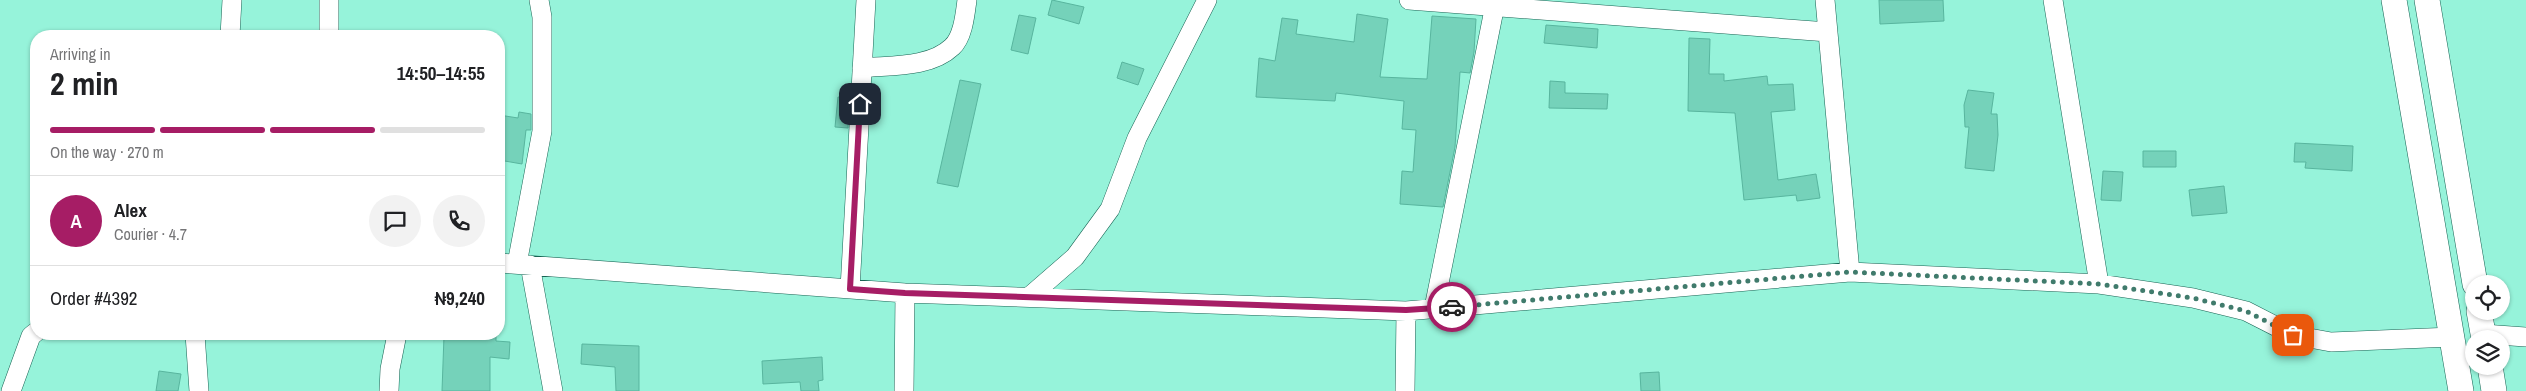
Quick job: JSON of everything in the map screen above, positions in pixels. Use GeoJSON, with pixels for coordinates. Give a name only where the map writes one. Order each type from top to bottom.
{"type":"FeatureCollection","features":[{"type":"Feature","properties":{"kind":"main road"},"geometry":{"type":"LineString","coordinates":[[2394,0],[2461,391]]}},
{"type":"Feature","properties":{"kind":"main road"},"geometry":{"type":"LineString","coordinates":[[2426,0],[2473,275]]}},
{"type":"Feature","properties":{"kind":"main road"},"geometry":{"type":"LineString","coordinates":[[2491,375],[2494,391]]}},
{"type":"Feature","properties":{"kind":"street"},"geometry":{"type":"LineString","coordinates":[[230,30],[232,0]]}},
{"type":"Feature","properties":{"kind":"street"},"geometry":{"type":"LineString","coordinates":[[329,0],[329,30]]}},
{"type":"Feature","properties":{"kind":"street"},"geometry":{"type":"LineString","coordinates":[[539,0],[542,18],[542,131],[515,264],[553,391]]}},
{"type":"Feature","properties":{"kind":"street"},"geometry":{"type":"LineString","coordinates":[[850,289],[866,0]]}},
{"type":"Feature","properties":{"kind":"street"},"geometry":{"type":"LineString","coordinates":[[862,68],[932,60],[953,47],[963,26],[967,0]]}},
{"type":"Feature","properties":{"kind":"street"},"geometry":{"type":"LineString","coordinates":[[1029,297],[1075,257],[1110,209],[1138,138],[1206,0]]}},
{"type":"Feature","properties":{"kind":"street"},"geometry":{"type":"LineString","coordinates":[[1409,0],[1496,3],[1828,32]]}},
{"type":"Feature","properties":{"kind":"street"},"geometry":{"type":"LineString","coordinates":[[1825,0],[1850,272]]}},
{"type":"Feature","properties":{"kind":"street"},"geometry":{"type":"LineString","coordinates":[[2053,0],[2099,284]]}},
{"type":"Feature","properties":{"kind":"street"},"geometry":{"type":"LineString","coordinates":[[1434,308],[1496,3]]}},
{"type":"Feature","properties":{"kind":"street"},"geometry":{"type":"LineString","coordinates":[[515,264],[905,293],[1406,310],[1850,272],[2099,284],[2193,298],[2246,311],[2293,335],[2331,342],[2452,337]]}},
{"type":"Feature","properties":{"kind":"street"},"geometry":{"type":"LineString","coordinates":[[904,391],[905,293]]}},
{"type":"Feature","properties":{"kind":"street"},"geometry":{"type":"LineString","coordinates":[[1406,310],[1406,391]]}},
{"type":"Feature","properties":{"kind":"street"},"geometry":{"type":"LineString","coordinates":[[2482,328],[2526,337]]}},
{"type":"Feature","properties":{"kind":"street"},"geometry":{"type":"LineString","coordinates":[[11,391],[30,339]]}},
{"type":"Feature","properties":{"kind":"street"},"geometry":{"type":"LineString","coordinates":[[196,340],[200,391]]}},
{"type":"Feature","properties":{"kind":"street"},"geometry":{"type":"LineString","coordinates":[[389,391],[390,369],[396,340]]}},
{"type":"Feature","properties":{"kind":"building"},"geometry":{"type":"Polygon","coordinates":[[[1052,0],[1084,7],[1079,24],[1048,15],[1052,0]]]}},
{"type":"Feature","properties":{"kind":"building"},"geometry":{"type":"Polygon","coordinates":[[[1879,0],[1943,0],[1944,21],[1880,24],[1879,0]]]}},
{"type":"Feature","properties":{"kind":"building"},"geometry":{"type":"Polygon","coordinates":[[[1357,14],[1388,19],[1380,77],[1427,79],[1432,16],[1476,19],[1474,52],[1470,73],[1460,72],[1455,147],[1443,207],[1400,204],[1402,171],[1413,172],[1416,130],[1402,129],[1404,101],[1336,93],[1335,101],[1256,97],[1259,58],[1275,61],[1282,18],[1298,20],[1296,34],[1354,42],[1357,14]]]}},
{"type":"Feature","properties":{"kind":"building"},"geometry":{"type":"Polygon","coordinates":[[[1019,15],[1036,18],[1028,54],[1011,50],[1019,15]]]}},
{"type":"Feature","properties":{"kind":"building"},"geometry":{"type":"Polygon","coordinates":[[[1546,25],[1598,29],[1597,48],[1544,43],[1546,25]]]}},
{"type":"Feature","properties":{"kind":"building"},"geometry":{"type":"Polygon","coordinates":[[[1689,38],[1710,39],[1709,74],[1724,74],[1724,81],[1767,76],[1768,85],[1793,84],[1795,110],[1771,112],[1778,180],[1816,174],[1820,198],[1797,201],[1796,195],[1744,200],[1735,113],[1688,111],[1689,38]]]}},
{"type":"Feature","properties":{"kind":"building"},"geometry":{"type":"Polygon","coordinates":[[[1122,62],[1144,69],[1138,85],[1117,78],[1122,62]]]}},
{"type":"Feature","properties":{"kind":"building"},"geometry":{"type":"Polygon","coordinates":[[[960,80],[981,84],[958,187],[937,183],[960,80]]]}},
{"type":"Feature","properties":{"kind":"building"},"geometry":{"type":"Polygon","coordinates":[[[1550,81],[1565,82],[1565,93],[1608,94],[1607,109],[1549,108],[1550,81]]]}},
{"type":"Feature","properties":{"kind":"building"},"geometry":{"type":"Polygon","coordinates":[[[1968,90],[1994,93],[1991,114],[1997,114],[1998,135],[1994,171],[1965,168],[1969,127],[1965,127],[1964,105],[1968,90]]]}},
{"type":"Feature","properties":{"kind":"building"},"geometry":{"type":"Polygon","coordinates":[[[838,97],[849,98],[848,128],[835,127],[838,97]]]}},
{"type":"Feature","properties":{"kind":"building"},"geometry":{"type":"Polygon","coordinates":[[[519,112],[531,114],[531,130],[526,130],[522,164],[505,161],[505,116],[518,118],[519,112]]]}},
{"type":"Feature","properties":{"kind":"building"},"geometry":{"type":"Polygon","coordinates":[[[2295,143],[2353,146],[2352,171],[2305,168],[2306,162],[2294,162],[2295,143]]]}},
{"type":"Feature","properties":{"kind":"building"},"geometry":{"type":"Polygon","coordinates":[[[2143,151],[2176,151],[2176,167],[2143,167],[2143,151]]]}},
{"type":"Feature","properties":{"kind":"building"},"geometry":{"type":"Polygon","coordinates":[[[2103,171],[2123,172],[2121,201],[2101,200],[2103,171]]]}},
{"type":"Feature","properties":{"kind":"building"},"geometry":{"type":"Polygon","coordinates":[[[2224,186],[2227,213],[2192,216],[2189,190],[2224,186]]]}},
{"type":"Feature","properties":{"kind":"building"},"geometry":{"type":"Polygon","coordinates":[[[444,340],[496,340],[510,342],[509,359],[490,357],[490,391],[442,391],[444,340]]]}},
{"type":"Feature","properties":{"kind":"building"},"geometry":{"type":"Polygon","coordinates":[[[582,344],[639,346],[639,391],[616,391],[615,367],[581,364],[582,344]]]}},
{"type":"Feature","properties":{"kind":"building"},"geometry":{"type":"Polygon","coordinates":[[[822,357],[823,380],[818,381],[819,391],[801,391],[800,382],[763,384],[762,361],[822,357]]]}},
{"type":"Feature","properties":{"kind":"building"},"geometry":{"type":"Polygon","coordinates":[[[159,371],[181,374],[178,391],[156,391],[159,371]]]}},
{"type":"Feature","properties":{"kind":"building"},"geometry":{"type":"Polygon","coordinates":[[[1659,372],[1660,391],[1641,391],[1640,373],[1659,372]]]}},
{"type":"Feature","properties":{"kind":"way so far"},"geometry":{"type":"LineString","coordinates":[[1452,307],[1850,272],[2099,284],[2193,298],[2246,311],[2293,335]]}},
{"type":"Feature","properties":{"kind":"route"},"geometry":{"type":"LineString","coordinates":[[860,104],[850,289],[905,293],[1406,310],[1452,307]]}}]}
